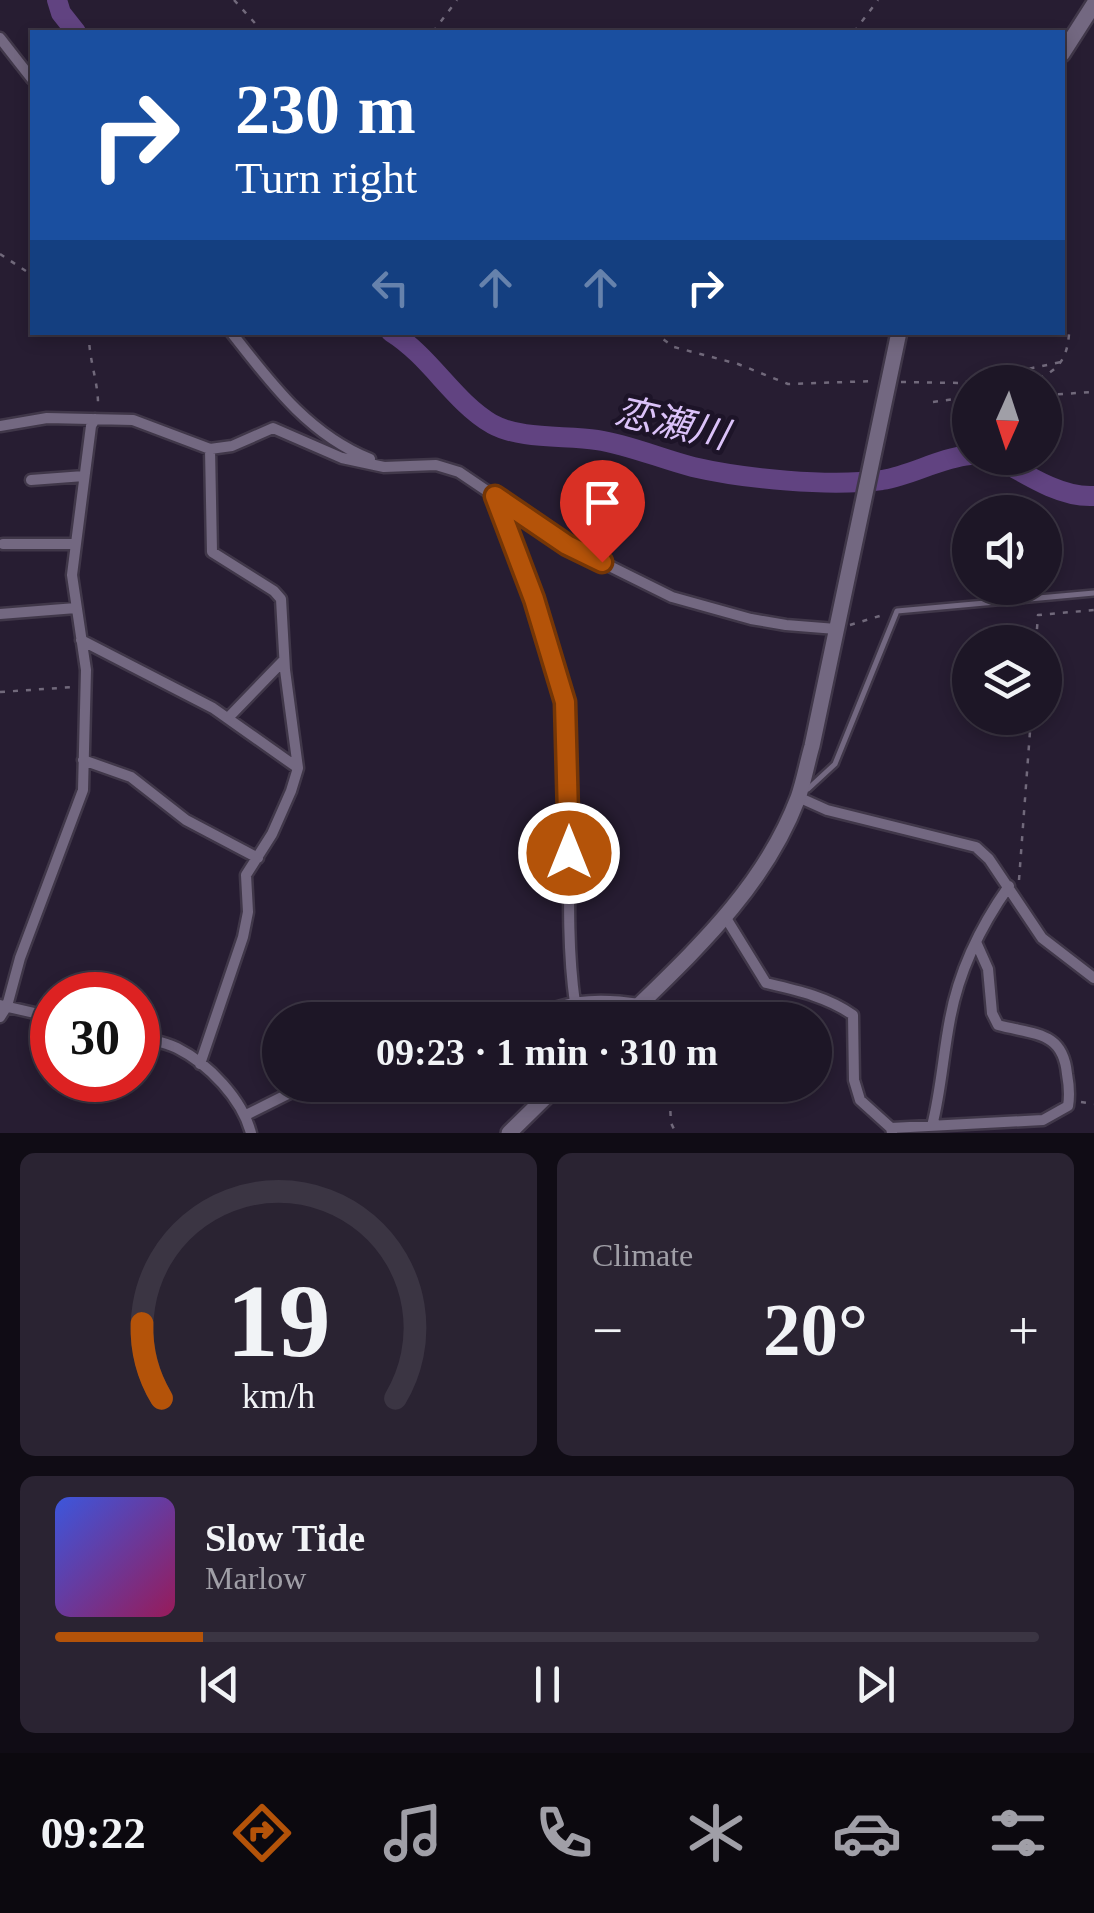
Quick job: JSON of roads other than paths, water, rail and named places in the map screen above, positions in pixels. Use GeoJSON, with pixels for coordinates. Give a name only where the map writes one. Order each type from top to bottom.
{"type":"FeatureCollection","features":[{"type":"Feature","properties":{"kind":"street"},"geometry":{"type":"LineString","coordinates":[[1065,49],[1094,4]]}},
{"type":"Feature","properties":{"kind":"street"},"geometry":{"type":"LineString","coordinates":[[0,38],[30,77]]}},
{"type":"Feature","properties":{"kind":"street"},"geometry":{"type":"LineString","coordinates":[[233,335],[283,399],[308,422],[384,467]]}},
{"type":"Feature","properties":{"kind":"street"},"geometry":{"type":"LineString","coordinates":[[642,1002],[726,918],[773,849],[798,797],[898,335]]}},
{"type":"Feature","properties":{"kind":"street"},"geometry":{"type":"LineString","coordinates":[[0,426],[47,418],[133,420],[210,449],[232,446],[273,428],[342,458],[384,467],[436,466],[459,472],[567,545],[672,597],[768,622],[836,629]]}},
{"type":"Feature","properties":{"kind":"street"},"geometry":{"type":"LineString","coordinates":[[30,1013],[2,1009],[83,790],[86,670],[72,575],[95,419]]}},
{"type":"Feature","properties":{"kind":"street"},"geometry":{"type":"LineString","coordinates":[[200,1064],[243,938],[249,894],[246,875],[292,791],[298,768],[284,660],[281,599],[212,552],[210,449]]}},
{"type":"Feature","properties":{"kind":"street"},"geometry":{"type":"LineString","coordinates":[[31,480],[84,476]]}},
{"type":"Feature","properties":{"kind":"street"},"geometry":{"type":"LineString","coordinates":[[495,496],[534,599],[565,702],[570,788],[568,918],[575,1002]]}},
{"type":"Feature","properties":{"kind":"street"},"geometry":{"type":"LineString","coordinates":[[3,544],[74,544]]}},
{"type":"Feature","properties":{"kind":"street"},"geometry":{"type":"LineString","coordinates":[[0,614],[76,608]]}},
{"type":"Feature","properties":{"kind":"street"},"geometry":{"type":"LineString","coordinates":[[81,640],[228,718],[298,768]]}},
{"type":"Feature","properties":{"kind":"street"},"geometry":{"type":"LineString","coordinates":[[228,718],[284,660]]}},
{"type":"Feature","properties":{"kind":"street"},"geometry":{"type":"LineString","coordinates":[[83,760],[131,776],[186,820],[258,858]]}},
{"type":"Feature","properties":{"kind":"street"},"geometry":{"type":"LineString","coordinates":[[798,797],[843,815],[976,847],[989,858],[1042,938],[1094,978]]}},
{"type":"Feature","properties":{"kind":"street"},"geometry":{"type":"LineString","coordinates":[[932,1126],[962,969],[988,915],[1009,886]]}},
{"type":"Feature","properties":{"kind":"street"},"geometry":{"type":"LineString","coordinates":[[726,918],[766,983],[802,992],[853,1014],[854,1080],[860,1100],[892,1131],[1043,1120],[1064,1111],[1070,1100],[1066,1057],[1061,1047],[1054,1040],[998,1025],[992,1013],[988,969],[976,942]]}},
{"type":"Feature","properties":{"kind":"street"},"geometry":{"type":"LineString","coordinates":[[580,1002],[600,998],[627,1002]]}},
{"type":"Feature","properties":{"kind":"street"},"geometry":{"type":"LineString","coordinates":[[160,1043],[200,1064],[236,1100],[251,1133]]}},
{"type":"Feature","properties":{"kind":"street"},"geometry":{"type":"LineString","coordinates":[[246,1115],[272,1102]]}},
{"type":"Feature","properties":{"kind":"street"},"geometry":{"type":"LineString","coordinates":[[509,1133],[541,1102]]}},
{"type":"Feature","properties":{"kind":"lane"},"geometry":{"type":"LineString","coordinates":[[798,797],[835,764],[897,611],[1094,593]]}},
{"type":"Feature","properties":{"kind":"waterway","name":"恋瀬川"},"geometry":{"type":"LineString","coordinates":[[57,0],[61,13],[74,30]]}},
{"type":"Feature","properties":{"kind":"waterway","name":"恋瀬川"},"geometry":{"type":"LineString","coordinates":[[395,335],[478,414],[516,433],[597,440],[714,471],[813,482],[882,480],[952,458]]}},
{"type":"Feature","properties":{"kind":"waterway","name":"恋瀬川"},"geometry":{"type":"LineString","coordinates":[[1026,475],[1056,489],[1094,496]]}}]}
